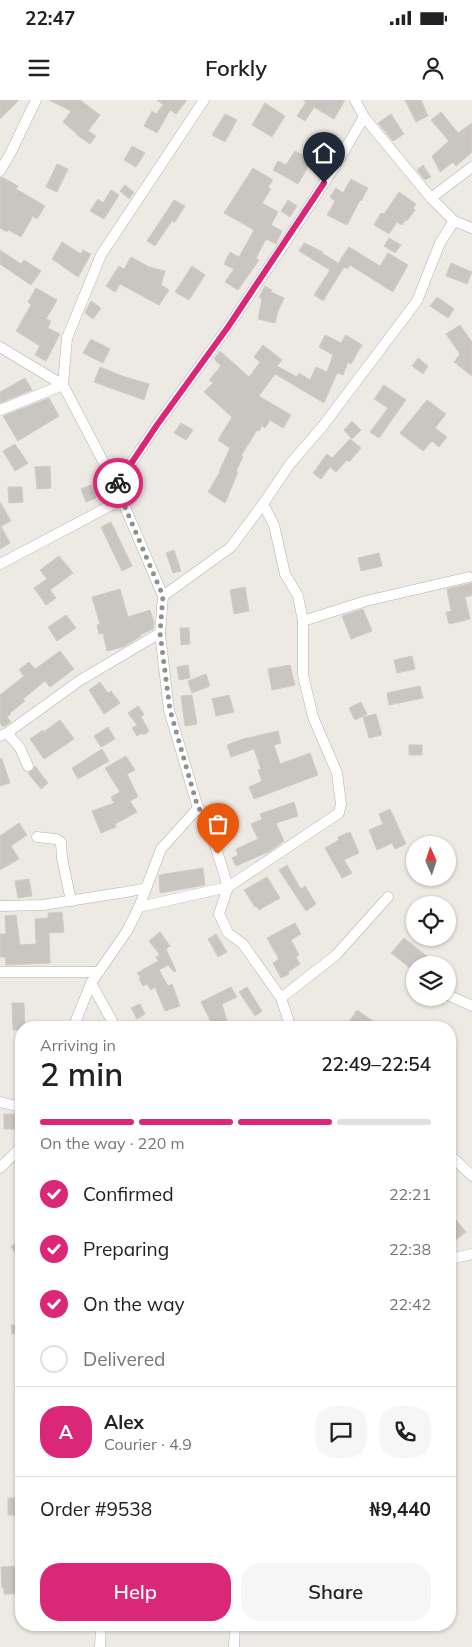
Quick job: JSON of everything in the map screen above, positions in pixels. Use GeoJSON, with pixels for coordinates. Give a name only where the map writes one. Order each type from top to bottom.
{"type":"FeatureCollection","features":[{"type":"Feature","properties":{"kind":"street"},"geometry":{"type":"LineString","coordinates":[[0,171],[36,100]]}},
{"type":"Feature","properties":{"kind":"street"},"geometry":{"type":"LineString","coordinates":[[63,386],[67,338],[101,255],[204,100]]}},
{"type":"Feature","properties":{"kind":"street"},"geometry":{"type":"LineString","coordinates":[[355,100],[364,116],[431,198],[454,221],[472,228]]}},
{"type":"Feature","properties":{"kind":"street"},"geometry":{"type":"LineString","coordinates":[[116,486],[285,243],[334,168],[364,116]]}},
{"type":"Feature","properties":{"kind":"street"},"geometry":{"type":"LineString","coordinates":[[431,198],[472,167]]}},
{"type":"Feature","properties":{"kind":"street"},"geometry":{"type":"LineString","coordinates":[[163,596],[231,547],[290,464],[322,426],[416,301],[440,242],[454,221]]}},
{"type":"Feature","properties":{"kind":"street"},"geometry":{"type":"LineString","coordinates":[[0,346],[63,386],[123,499],[163,596],[160,633],[170,710],[198,808],[206,815],[228,887],[219,914],[228,933],[244,944],[281,998],[289,1021]]}},
{"type":"Feature","properties":{"kind":"street"},"geometry":{"type":"LineString","coordinates":[[0,410],[63,386]]}},
{"type":"Feature","properties":{"kind":"street"},"geometry":{"type":"LineString","coordinates":[[0,564],[123,499]]}},
{"type":"Feature","properties":{"kind":"street"},"geometry":{"type":"LineString","coordinates":[[139,907],[228,887],[339,813],[342,804],[337,773],[313,717],[303,675],[303,622],[298,596],[285,574],[274,525],[263,504]]}},
{"type":"Feature","properties":{"kind":"street"},"geometry":{"type":"LineString","coordinates":[[303,622],[366,601],[469,577]]}},
{"type":"Feature","properties":{"kind":"street"},"geometry":{"type":"LineString","coordinates":[[28,766],[20,748],[4,734],[79,680],[160,633]]}},
{"type":"Feature","properties":{"kind":"street"},"geometry":{"type":"LineString","coordinates":[[76,1021],[92,983],[127,931],[139,907],[161,849],[198,808]]}},
{"type":"Feature","properties":{"kind":"street"},"geometry":{"type":"LineString","coordinates":[[37,837],[56,839],[61,842],[62,858],[71,901]]}},
{"type":"Feature","properties":{"kind":"street"},"geometry":{"type":"LineString","coordinates":[[0,906],[43,905],[132,892],[145,888]]}},
{"type":"Feature","properties":{"kind":"street"},"geometry":{"type":"LineString","coordinates":[[281,998],[336,955],[388,897]]}},
{"type":"Feature","properties":{"kind":"street"},"geometry":{"type":"LineString","coordinates":[[0,972],[99,972]]}},
{"type":"Feature","properties":{"kind":"street"},"geometry":{"type":"LineString","coordinates":[[92,983],[112,1021]]}},
{"type":"Feature","properties":{"kind":"street"},"geometry":{"type":"LineString","coordinates":[[456,998],[472,1006]]}},
{"type":"Feature","properties":{"kind":"street"},"geometry":{"type":"LineString","coordinates":[[0,1102],[15,1106]]}},
{"type":"Feature","properties":{"kind":"street"},"geometry":{"type":"LineString","coordinates":[[0,1168],[15,1153]]}},
{"type":"Feature","properties":{"kind":"street"},"geometry":{"type":"LineString","coordinates":[[456,1161],[472,1176]]}},
{"type":"Feature","properties":{"kind":"street"},"geometry":{"type":"LineString","coordinates":[[456,1258],[472,1254]]}},
{"type":"Feature","properties":{"kind":"street"},"geometry":{"type":"LineString","coordinates":[[100,1647],[101,1631]]}},
{"type":"Feature","properties":{"kind":"street"},"geometry":{"type":"LineString","coordinates":[[234,1647],[235,1631]]}},
{"type":"Feature","properties":{"kind":"building"},"geometry":{"type":"Polygon","coordinates":[[[0,100],[19,100],[0,119],[0,100]]]}},
{"type":"Feature","properties":{"kind":"building"},"geometry":{"type":"Polygon","coordinates":[[[49,100],[80,100],[100,115],[88,131],[96,136],[90,144],[63,122],[71,111],[49,100]]]}},
{"type":"Feature","properties":{"kind":"building"},"geometry":{"type":"Polygon","coordinates":[[[157,100],[187,100],[176,114],[170,110],[157,133],[144,126],[152,111],[156,114],[163,105],[157,100]]]}},
{"type":"Feature","properties":{"kind":"building"},"geometry":{"type":"Polygon","coordinates":[[[303,100],[345,100],[334,119],[314,107],[305,121],[297,116],[306,102],[303,100]]]}},
{"type":"Feature","properties":{"kind":"building"},"geometry":{"type":"Polygon","coordinates":[[[405,100],[421,100],[428,116],[416,122],[405,100]]]}},
{"type":"Feature","properties":{"kind":"building"},"geometry":{"type":"Polygon","coordinates":[[[265,103],[285,116],[272,137],[252,125],[265,103]]]}},
{"type":"Feature","properties":{"kind":"building"},"geometry":{"type":"Polygon","coordinates":[[[441,112],[458,133],[472,123],[472,152],[456,166],[453,162],[440,172],[432,156],[449,141],[431,120],[441,112]]]}},
{"type":"Feature","properties":{"kind":"building"},"geometry":{"type":"Polygon","coordinates":[[[225,114],[237,120],[225,142],[212,135],[225,114]]]}},
{"type":"Feature","properties":{"kind":"building"},"geometry":{"type":"Polygon","coordinates":[[[391,114],[404,134],[393,141],[378,123],[391,114]]]}},
{"type":"Feature","properties":{"kind":"building"},"geometry":{"type":"Polygon","coordinates":[[[132,146],[145,153],[136,167],[124,160],[132,146]]]}},
{"type":"Feature","properties":{"kind":"building"},"geometry":{"type":"Polygon","coordinates":[[[295,151],[312,160],[298,184],[273,170],[278,161],[286,165],[295,151]]]}},
{"type":"Feature","properties":{"kind":"building"},"geometry":{"type":"Polygon","coordinates":[[[57,164],[68,169],[57,192],[46,187],[57,164]]]}},
{"type":"Feature","properties":{"kind":"building"},"geometry":{"type":"Polygon","coordinates":[[[423,165],[431,177],[425,180],[417,170],[423,165]]]}},
{"type":"Feature","properties":{"kind":"building"},"geometry":{"type":"Polygon","coordinates":[[[253,168],[273,180],[268,187],[271,189],[262,203],[278,212],[271,225],[282,231],[276,244],[266,239],[256,258],[259,260],[238,290],[225,282],[234,269],[224,264],[230,252],[239,257],[254,230],[224,213],[253,168]]]}},
{"type":"Feature","properties":{"kind":"building"},"geometry":{"type":"Polygon","coordinates":[[[2,177],[18,186],[16,189],[45,206],[37,219],[33,216],[21,237],[0,228],[0,178],[2,177]]]}},
{"type":"Feature","properties":{"kind":"building"},"geometry":{"type":"Polygon","coordinates":[[[351,179],[368,188],[347,225],[327,215],[335,201],[330,197],[336,188],[343,193],[351,179]]]}},
{"type":"Feature","properties":{"kind":"building"},"geometry":{"type":"Polygon","coordinates":[[[125,185],[134,192],[129,199],[120,191],[125,185]]]}},
{"type":"Feature","properties":{"kind":"building"},"geometry":{"type":"Polygon","coordinates":[[[111,190],[119,195],[104,219],[90,211],[98,199],[103,203],[111,190]]]}},
{"type":"Feature","properties":{"kind":"building"},"geometry":{"type":"Polygon","coordinates":[[[399,192],[416,204],[413,208],[415,210],[402,225],[397,222],[389,234],[374,225],[381,213],[384,214],[399,192]]]}},
{"type":"Feature","properties":{"kind":"building"},"geometry":{"type":"Polygon","coordinates":[[[174,200],[185,206],[175,222],[172,221],[155,246],[147,241],[174,200]]]}},
{"type":"Feature","properties":{"kind":"building"},"geometry":{"type":"Polygon","coordinates":[[[288,200],[297,206],[290,217],[281,211],[288,200]]]}},
{"type":"Feature","properties":{"kind":"building"},"geometry":{"type":"Polygon","coordinates":[[[389,238],[401,245],[395,253],[384,246],[389,238]]]}},
{"type":"Feature","properties":{"kind":"building"},"geometry":{"type":"Polygon","coordinates":[[[62,242],[81,254],[83,250],[91,254],[78,277],[52,259],[62,242]]]}},
{"type":"Feature","properties":{"kind":"building"},"geometry":{"type":"Polygon","coordinates":[[[304,243],[323,252],[338,263],[349,247],[380,266],[388,253],[408,265],[393,292],[350,265],[347,269],[344,267],[323,301],[314,295],[330,270],[299,251],[304,243]]]}},
{"type":"Feature","properties":{"kind":"building"},"geometry":{"type":"Polygon","coordinates":[[[0,250],[21,264],[24,260],[41,271],[31,285],[0,264],[0,250]]]}},
{"type":"Feature","properties":{"kind":"building"},"geometry":{"type":"Polygon","coordinates":[[[131,257],[149,267],[165,271],[161,285],[169,290],[159,305],[120,284],[115,292],[106,286],[119,266],[124,269],[131,257]]]}},
{"type":"Feature","properties":{"kind":"building"},"geometry":{"type":"Polygon","coordinates":[[[451,263],[472,272],[467,284],[446,276],[451,263]]]}},
{"type":"Feature","properties":{"kind":"building"},"geometry":{"type":"Polygon","coordinates":[[[192,266],[205,275],[189,300],[175,292],[192,266]]]}},
{"type":"Feature","properties":{"kind":"building"},"geometry":{"type":"Polygon","coordinates":[[[265,286],[272,290],[271,292],[284,298],[275,323],[258,319],[262,299],[259,297],[265,286]]]}},
{"type":"Feature","properties":{"kind":"building"},"geometry":{"type":"Polygon","coordinates":[[[36,288],[57,300],[46,319],[51,321],[48,328],[60,334],[46,361],[35,355],[40,346],[16,331],[31,305],[28,302],[36,288]]]}},
{"type":"Feature","properties":{"kind":"building"},"geometry":{"type":"Polygon","coordinates":[[[437,297],[454,309],[448,318],[430,306],[437,297]]]}},
{"type":"Feature","properties":{"kind":"building"},"geometry":{"type":"Polygon","coordinates":[[[91,301],[101,308],[93,319],[85,313],[91,301]]]}},
{"type":"Feature","properties":{"kind":"building"},"geometry":{"type":"Polygon","coordinates":[[[460,325],[472,342],[472,376],[454,362],[460,354],[446,334],[460,325]]]}},
{"type":"Feature","properties":{"kind":"building"},"geometry":{"type":"Polygon","coordinates":[[[325,335],[341,343],[346,335],[362,345],[351,364],[348,362],[343,375],[337,373],[324,403],[275,374],[259,396],[291,415],[283,428],[270,420],[265,428],[262,426],[259,431],[257,430],[241,456],[243,457],[236,471],[238,472],[225,503],[208,492],[220,472],[230,448],[218,440],[232,417],[204,392],[213,383],[209,380],[221,366],[214,359],[216,356],[220,351],[249,377],[260,362],[254,357],[263,345],[282,360],[277,366],[297,377],[299,373],[310,380],[316,367],[327,372],[333,355],[319,347],[325,335]]]}},
{"type":"Feature","properties":{"kind":"building"},"geometry":{"type":"Polygon","coordinates":[[[91,339],[110,349],[103,363],[83,353],[91,339]]]}},
{"type":"Feature","properties":{"kind":"building"},"geometry":{"type":"Polygon","coordinates":[[[418,358],[428,366],[423,374],[412,366],[418,358]]]}},
{"type":"Feature","properties":{"kind":"building"},"geometry":{"type":"Polygon","coordinates":[[[100,367],[149,384],[144,400],[94,382],[100,367]]]}},
{"type":"Feature","properties":{"kind":"building"},"geometry":{"type":"Polygon","coordinates":[[[25,378],[32,390],[0,403],[0,392],[25,378]]]}},
{"type":"Feature","properties":{"kind":"building"},"geometry":{"type":"Polygon","coordinates":[[[384,385],[406,400],[379,438],[370,432],[388,408],[374,399],[384,385]]]}},
{"type":"Feature","properties":{"kind":"building"},"geometry":{"type":"Polygon","coordinates":[[[49,398],[59,416],[18,441],[3,416],[49,398]]]}},
{"type":"Feature","properties":{"kind":"building"},"geometry":{"type":"Polygon","coordinates":[[[427,400],[446,414],[435,428],[447,437],[439,447],[432,441],[423,451],[400,433],[427,400]]]}},
{"type":"Feature","properties":{"kind":"building"},"geometry":{"type":"Polygon","coordinates":[[[352,421],[361,430],[352,439],[344,430],[352,421]]]}},
{"type":"Feature","properties":{"kind":"building"},"geometry":{"type":"Polygon","coordinates":[[[181,423],[193,430],[186,440],[174,433],[181,423]]]}},
{"type":"Feature","properties":{"kind":"building"},"geometry":{"type":"Polygon","coordinates":[[[350,439],[361,448],[349,462],[347,460],[336,472],[330,467],[321,479],[313,473],[327,454],[332,458],[350,439]]]}},
{"type":"Feature","properties":{"kind":"building"},"geometry":{"type":"Polygon","coordinates":[[[15,444],[28,463],[15,471],[3,451],[15,444]]]}},
{"type":"Feature","properties":{"kind":"building"},"geometry":{"type":"Polygon","coordinates":[[[50,466],[51,488],[37,489],[35,467],[50,466]]]}},
{"type":"Feature","properties":{"kind":"building"},"geometry":{"type":"Polygon","coordinates":[[[91,485],[96,498],[86,502],[81,489],[91,485]]]}},
{"type":"Feature","properties":{"kind":"building"},"geometry":{"type":"Polygon","coordinates":[[[8,487],[22,487],[23,502],[9,503],[8,487]]]}},
{"type":"Feature","properties":{"kind":"building"},"geometry":{"type":"Polygon","coordinates":[[[0,502],[11,521],[1,526],[10,543],[0,549],[0,502]]]}},
{"type":"Feature","properties":{"kind":"building"},"geometry":{"type":"Polygon","coordinates":[[[111,522],[132,566],[122,571],[101,527],[111,522]]]}},
{"type":"Feature","properties":{"kind":"building"},"geometry":{"type":"Polygon","coordinates":[[[174,550],[181,571],[173,573],[166,553],[174,550]]]}},
{"type":"Feature","properties":{"kind":"building"},"geometry":{"type":"Polygon","coordinates":[[[379,553],[382,566],[361,571],[358,558],[379,553]]]}},
{"type":"Feature","properties":{"kind":"building"},"geometry":{"type":"Polygon","coordinates":[[[59,556],[73,573],[50,590],[56,598],[46,605],[34,588],[47,579],[40,570],[59,556]]]}},
{"type":"Feature","properties":{"kind":"building"},"geometry":{"type":"Polygon","coordinates":[[[472,583],[472,595],[465,597],[470,619],[449,624],[446,612],[451,611],[447,589],[472,583]]]}},
{"type":"Feature","properties":{"kind":"building"},"geometry":{"type":"Polygon","coordinates":[[[245,587],[249,611],[234,614],[230,590],[245,587]]]}},
{"type":"Feature","properties":{"kind":"building"},"geometry":{"type":"Polygon","coordinates":[[[120,589],[128,617],[150,610],[154,622],[153,629],[140,635],[123,647],[107,651],[103,633],[99,634],[97,625],[100,624],[92,597],[120,589]]]}},
{"type":"Feature","properties":{"kind":"building"},"geometry":{"type":"Polygon","coordinates":[[[363,609],[372,631],[351,639],[342,616],[363,609]]]}},
{"type":"Feature","properties":{"kind":"building"},"geometry":{"type":"Polygon","coordinates":[[[66,615],[76,628],[57,641],[48,627],[66,615]]]}},
{"type":"Feature","properties":{"kind":"building"},"geometry":{"type":"Polygon","coordinates":[[[180,628],[189,628],[190,644],[181,645],[180,628]]]}},
{"type":"Feature","properties":{"kind":"building"},"geometry":{"type":"Polygon","coordinates":[[[60,651],[74,669],[50,687],[45,681],[23,699],[25,701],[10,713],[7,717],[11,722],[3,727],[0,723],[0,695],[24,676],[19,670],[29,662],[35,669],[60,651]]]}},
{"type":"Feature","properties":{"kind":"building"},"geometry":{"type":"Polygon","coordinates":[[[412,656],[415,669],[397,673],[394,660],[412,656]]]}},
{"type":"Feature","properties":{"kind":"building"},"geometry":{"type":"Polygon","coordinates":[[[188,665],[190,678],[179,680],[177,667],[188,665]]]}},
{"type":"Feature","properties":{"kind":"building"},"geometry":{"type":"Polygon","coordinates":[[[290,665],[295,685],[272,690],[268,669],[290,665]]]}},
{"type":"Feature","properties":{"kind":"building"},"geometry":{"type":"Polygon","coordinates":[[[206,674],[210,686],[192,693],[188,681],[206,674]]]}},
{"type":"Feature","properties":{"kind":"building"},"geometry":{"type":"Polygon","coordinates":[[[100,682],[108,693],[111,691],[120,703],[104,714],[89,690],[100,682]]]}},
{"type":"Feature","properties":{"kind":"building"},"geometry":{"type":"Polygon","coordinates":[[[420,686],[423,698],[389,705],[387,693],[420,686]]]}},
{"type":"Feature","properties":{"kind":"building"},"geometry":{"type":"Polygon","coordinates":[[[192,695],[197,724],[185,726],[181,696],[192,695]]]}},
{"type":"Feature","properties":{"kind":"building"},"geometry":{"type":"Polygon","coordinates":[[[229,695],[234,712],[216,716],[212,699],[229,695]]]}},
{"type":"Feature","properties":{"kind":"building"},"geometry":{"type":"Polygon","coordinates":[[[361,702],[367,714],[355,720],[349,708],[361,702]]]}},
{"type":"Feature","properties":{"kind":"building"},"geometry":{"type":"Polygon","coordinates":[[[138,706],[144,714],[141,717],[149,731],[144,735],[142,733],[137,736],[132,728],[137,725],[128,713],[138,706]]]}},
{"type":"Feature","properties":{"kind":"building"},"geometry":{"type":"Polygon","coordinates":[[[376,714],[382,735],[369,738],[363,717],[376,714]]]}},
{"type":"Feature","properties":{"kind":"building"},"geometry":{"type":"Polygon","coordinates":[[[60,720],[74,739],[44,759],[30,739],[43,730],[44,732],[60,720]]]}},
{"type":"Feature","properties":{"kind":"building"},"geometry":{"type":"Polygon","coordinates":[[[108,727],[115,739],[101,747],[94,736],[108,727]]]}},
{"type":"Feature","properties":{"kind":"building"},"geometry":{"type":"Polygon","coordinates":[[[278,731],[281,743],[274,745],[280,764],[310,753],[318,775],[254,799],[249,787],[262,781],[258,770],[261,769],[254,749],[231,757],[227,745],[243,739],[278,731]]]}},
{"type":"Feature","properties":{"kind":"building"},"geometry":{"type":"Polygon","coordinates":[[[409,745],[422,745],[422,755],[409,755],[409,745]]]}},
{"type":"Feature","properties":{"kind":"building"},"geometry":{"type":"Polygon","coordinates":[[[102,749],[109,761],[78,779],[72,768],[102,749]]]}},
{"type":"Feature","properties":{"kind":"building"},"geometry":{"type":"Polygon","coordinates":[[[126,756],[135,770],[127,774],[138,797],[130,801],[137,812],[115,824],[116,827],[101,833],[92,811],[114,803],[111,797],[120,792],[105,768],[126,756]]]}},
{"type":"Feature","properties":{"kind":"building"},"geometry":{"type":"Polygon","coordinates":[[[0,759],[2,759],[10,783],[0,786],[0,759]]]}},
{"type":"Feature","properties":{"kind":"building"},"geometry":{"type":"Polygon","coordinates":[[[35,766],[48,783],[41,789],[28,773],[35,766]]]}},
{"type":"Feature","properties":{"kind":"building"},"geometry":{"type":"Polygon","coordinates":[[[294,802],[298,816],[276,823],[284,841],[270,851],[236,866],[232,858],[238,855],[236,849],[258,839],[251,824],[262,819],[260,814],[294,802]]]}},
{"type":"Feature","properties":{"kind":"building"},"geometry":{"type":"Polygon","coordinates":[[[390,809],[406,844],[395,849],[392,843],[377,850],[369,830],[383,824],[379,814],[390,809]]]}},
{"type":"Feature","properties":{"kind":"building"},"geometry":{"type":"Polygon","coordinates":[[[19,823],[27,835],[11,846],[19,859],[0,870],[0,836],[19,823]]]}},
{"type":"Feature","properties":{"kind":"building"},"geometry":{"type":"Polygon","coordinates":[[[350,832],[359,853],[344,860],[352,873],[342,878],[325,848],[339,840],[338,837],[350,832]]]}},
{"type":"Feature","properties":{"kind":"building"},"geometry":{"type":"Polygon","coordinates":[[[287,865],[301,889],[305,886],[316,904],[306,911],[279,870],[287,865]]]}},
{"type":"Feature","properties":{"kind":"building"},"geometry":{"type":"Polygon","coordinates":[[[203,868],[205,885],[160,893],[159,875],[203,868]]]}},
{"type":"Feature","properties":{"kind":"building"},"geometry":{"type":"Polygon","coordinates":[[[267,877],[280,898],[259,910],[244,890],[267,877]]]}},
{"type":"Feature","properties":{"kind":"building"},"geometry":{"type":"Polygon","coordinates":[[[29,879],[32,896],[18,898],[15,881],[29,879]]]}},
{"type":"Feature","properties":{"kind":"building"},"geometry":{"type":"Polygon","coordinates":[[[62,912],[64,932],[49,933],[50,963],[6,965],[5,957],[0,957],[0,934],[6,934],[5,916],[16,915],[20,945],[36,944],[35,919],[48,918],[48,913],[62,912]]]}},
{"type":"Feature","properties":{"kind":"building"},"geometry":{"type":"Polygon","coordinates":[[[295,923],[301,934],[291,940],[299,955],[296,957],[300,964],[288,972],[289,974],[281,978],[273,963],[279,959],[267,938],[295,923]]]}},
{"type":"Feature","properties":{"kind":"building"},"geometry":{"type":"Polygon","coordinates":[[[160,932],[170,946],[166,949],[176,971],[174,972],[168,965],[159,970],[168,986],[172,984],[180,1006],[165,1011],[155,987],[151,990],[147,984],[143,986],[139,979],[141,978],[137,973],[158,961],[156,957],[160,955],[149,941],[160,932]]]}},
{"type":"Feature","properties":{"kind":"building"},"geometry":{"type":"Polygon","coordinates":[[[216,934],[227,952],[218,957],[208,939],[216,934]]]}},
{"type":"Feature","properties":{"kind":"building"},"geometry":{"type":"Polygon","coordinates":[[[404,938],[406,940],[406,946],[414,946],[427,956],[406,956],[406,965],[391,953],[404,938]]]}},
{"type":"Feature","properties":{"kind":"building"},"geometry":{"type":"Polygon","coordinates":[[[231,987],[237,997],[222,1004],[227,1021],[210,1021],[201,1002],[231,987]]]}},
{"type":"Feature","properties":{"kind":"building"},"geometry":{"type":"Polygon","coordinates":[[[247,987],[262,1011],[255,1016],[239,992],[247,987]]]}},
{"type":"Feature","properties":{"kind":"building"},"geometry":{"type":"Polygon","coordinates":[[[12,1003],[24,1003],[25,1021],[15,1021],[15,1030],[13,1030],[12,1003]]]}},
{"type":"Feature","properties":{"kind":"building"},"geometry":{"type":"Polygon","coordinates":[[[140,1004],[145,1014],[137,1019],[131,1008],[140,1004]]]}},
{"type":"Feature","properties":{"kind":"building"},"geometry":{"type":"Polygon","coordinates":[[[357,1010],[373,1021],[350,1021],[357,1010]]]}},
{"type":"Feature","properties":{"kind":"building"},"geometry":{"type":"Polygon","coordinates":[[[4,1114],[15,1114],[15,1129],[4,1129],[4,1114]]]}},
{"type":"Feature","properties":{"kind":"building"},"geometry":{"type":"Polygon","coordinates":[[[456,1220],[466,1232],[456,1240],[456,1220]]]}},
{"type":"Feature","properties":{"kind":"building"},"geometry":{"type":"Polygon","coordinates":[[[15,1244],[15,1253],[11,1246],[15,1244]]]}},
{"type":"Feature","properties":{"kind":"building"},"geometry":{"type":"Polygon","coordinates":[[[11,1325],[15,1325],[15,1334],[12,1334],[11,1325]]]}},
{"type":"Feature","properties":{"kind":"building"},"geometry":{"type":"Polygon","coordinates":[[[8,1498],[15,1498],[15,1515],[8,1515],[8,1498]]]}},
{"type":"Feature","properties":{"kind":"building"},"geometry":{"type":"Polygon","coordinates":[[[15,1566],[15,1594],[4,1594],[1,1567],[15,1566]]]}},
{"type":"Feature","properties":{"kind":"way so far"},"geometry":{"type":"LineString","coordinates":[[118,483],[116,486],[163,596],[160,633],[170,710],[198,808],[206,815],[218,854]]}},
{"type":"Feature","properties":{"kind":"route"},"geometry":{"type":"LineString","coordinates":[[118,483],[157,425],[228,327],[324,183]]}}]}
